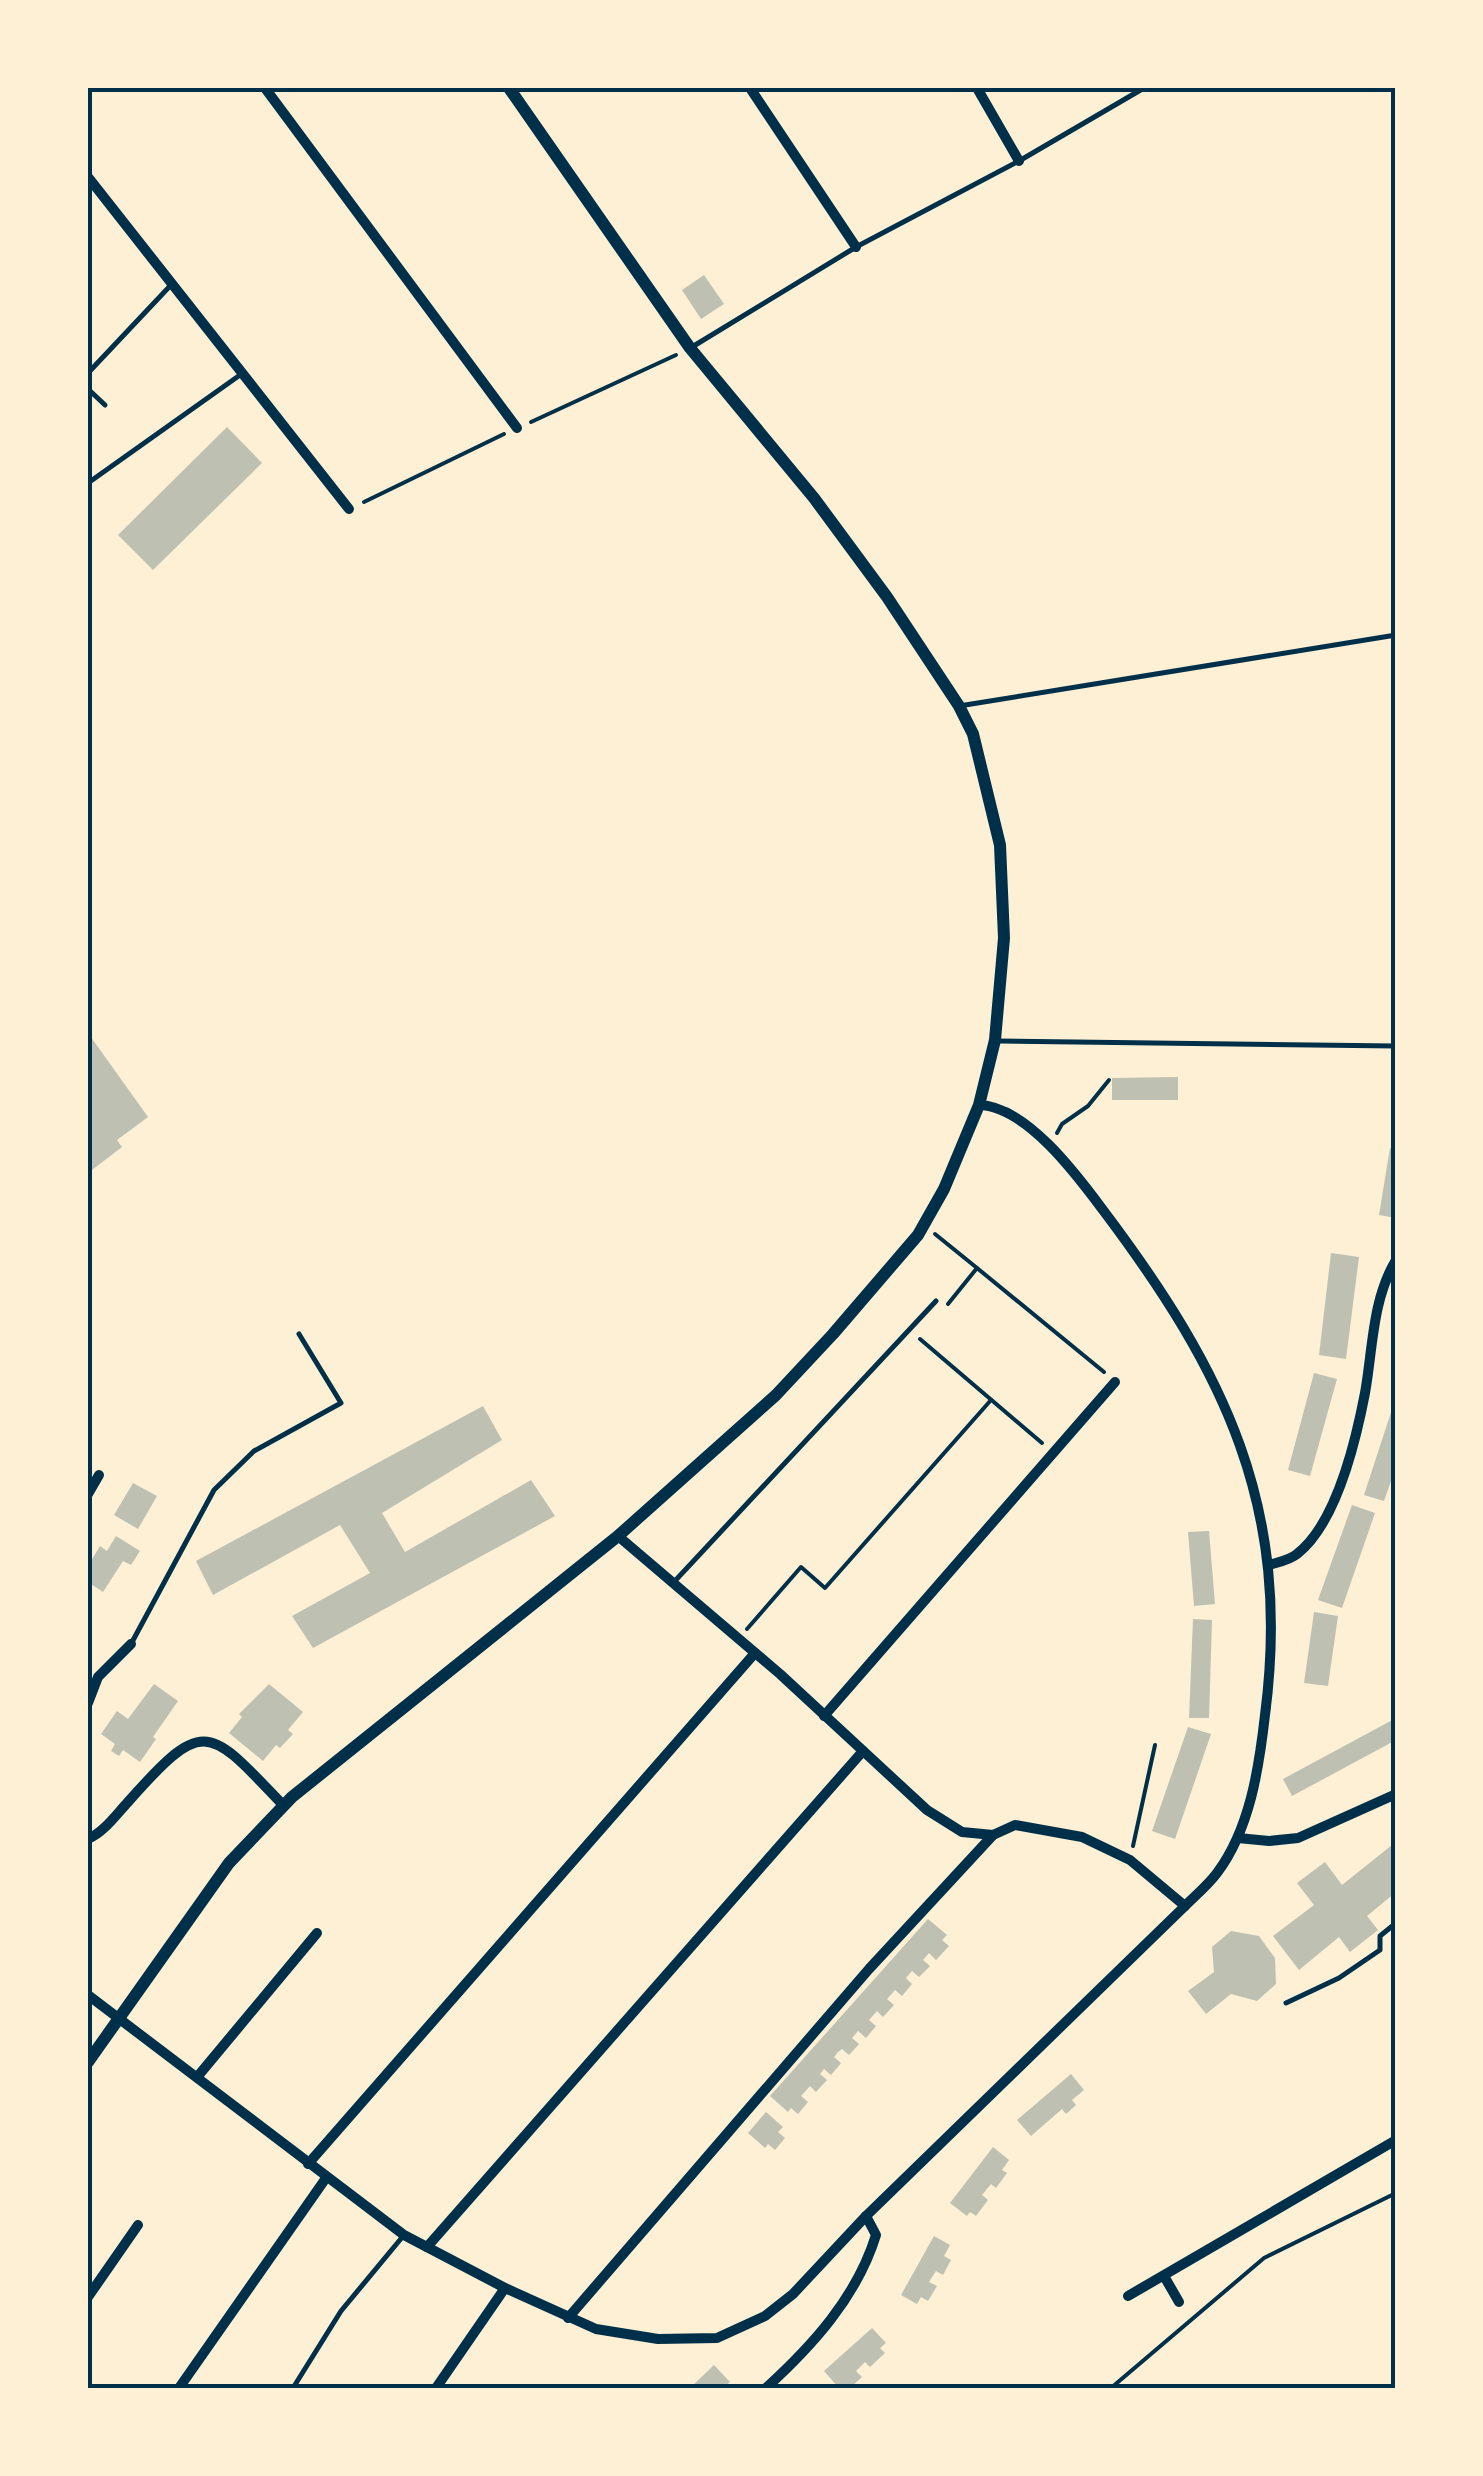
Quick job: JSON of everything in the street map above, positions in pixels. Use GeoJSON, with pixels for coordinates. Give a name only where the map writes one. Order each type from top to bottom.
{"type":"FeatureCollection","features":[{"type":"Feature","properties":{"kind":"street"},"geometry":{"type":"LineString","coordinates":[[265,88],[516,428]]}},
{"type":"Feature","properties":{"kind":"street"},"geometry":{"type":"LineString","coordinates":[[88,2062],[230,1863],[283,1805],[399,1708],[618,1536],[776,1396],[892,1268],[924,1225],[944,1189],[979,1105],[995,1040],[1004,938],[1000,845],[973,734],[959,706],[887,596],[814,498],[690,348],[510,88]]}},
{"type":"Feature","properties":{"kind":"street"},"geometry":{"type":"LineString","coordinates":[[750,88],[856,247]]}},
{"type":"Feature","properties":{"kind":"street"},"geometry":{"type":"LineString","coordinates":[[977,88],[1019,161]]}},
{"type":"Feature","properties":{"kind":"street"},"geometry":{"type":"LineString","coordinates":[[88,177],[349,509]]}},
{"type":"Feature","properties":{"kind":"street"},"geometry":{"type":"LineString","coordinates":[[88,1995],[404,2235],[504,2288],[611,2333],[717,2338],[766,2316],[793,2294],[866,2216],[1185,1906],[1217,1873],[1238,1838],[1259,1767],[1272,1633],[1269,1565],[1252,1476],[1222,1397],[1185,1329],[1128,1242],[1083,1182],[1034,1131],[1009,1112],[979,1105]]}},
{"type":"Feature","properties":{"kind":"street"},"geometry":{"type":"LineString","coordinates":[[1269,1565],[1294,1557],[1310,1542],[1343,1478],[1364,1395],[1382,1283],[1396,1260]]}},
{"type":"Feature","properties":{"kind":"street"},"geometry":{"type":"LineString","coordinates":[[824,1716],[1115,1382]]}},
{"type":"Feature","properties":{"kind":"street"},"geometry":{"type":"LineString","coordinates":[[88,1494],[99,1475]]}},
{"type":"Feature","properties":{"kind":"street"},"geometry":{"type":"LineString","coordinates":[[618,1536],[755,1653],[927,1810],[962,1832],[993,1834]]}},
{"type":"Feature","properties":{"kind":"street"},"geometry":{"type":"LineString","coordinates":[[88,1703],[98,1677],[131,1644]]}},
{"type":"Feature","properties":{"kind":"street"},"geometry":{"type":"LineString","coordinates":[[308,2164],[755,1653]]}},
{"type":"Feature","properties":{"kind":"street"},"geometry":{"type":"LineString","coordinates":[[88,1668],[98,1677]]}},
{"type":"Feature","properties":{"kind":"street"},"geometry":{"type":"LineString","coordinates":[[88,1839],[112,1820],[166,1759],[195,1742],[208,1741],[237,1757],[283,1805]]}},
{"type":"Feature","properties":{"kind":"street"},"geometry":{"type":"LineString","coordinates":[[427,2247],[863,1751]]}},
{"type":"Feature","properties":{"kind":"street"},"geometry":{"type":"LineString","coordinates":[[1238,1838],[1269,1842],[1298,1838],[1396,1794]]}},
{"type":"Feature","properties":{"kind":"street"},"geometry":{"type":"LineString","coordinates":[[568,2318],[869,1968],[993,1834],[1015,1825],[1082,1838],[1130,1860],[1185,1906]]}},
{"type":"Feature","properties":{"kind":"street"},"geometry":{"type":"LineString","coordinates":[[198,2076],[317,1934]]}},
{"type":"Feature","properties":{"kind":"street"},"geometry":{"type":"LineString","coordinates":[[1128,2296],[1396,2140]]}},
{"type":"Feature","properties":{"kind":"street"},"geometry":{"type":"LineString","coordinates":[[179,2388],[326,2178]]}},
{"type":"Feature","properties":{"kind":"street"},"geometry":{"type":"LineString","coordinates":[[766,2388],[800,2357],[836,2313],[868,2259],[876,2235],[866,2216]]}},
{"type":"Feature","properties":{"kind":"street"},"geometry":{"type":"LineString","coordinates":[[88,2298],[138,2226]]}},
{"type":"Feature","properties":{"kind":"street"},"geometry":{"type":"LineString","coordinates":[[1164,2276],[1179,2302]]}},
{"type":"Feature","properties":{"kind":"street"},"geometry":{"type":"LineString","coordinates":[[436,2388],[504,2288]]}},
{"type":"Feature","properties":{"kind":"lane"},"geometry":{"type":"LineString","coordinates":[[690,348],[856,247],[1019,161],[1144,88]]}},
{"type":"Feature","properties":{"kind":"lane"},"geometry":{"type":"LineString","coordinates":[[88,372],[172,284]]}},
{"type":"Feature","properties":{"kind":"lane"},"geometry":{"type":"LineString","coordinates":[[88,483],[244,373]]}},
{"type":"Feature","properties":{"kind":"lane"},"geometry":{"type":"LineString","coordinates":[[88,388],[105,405]]}},
{"type":"Feature","properties":{"kind":"lane"},"geometry":{"type":"LineString","coordinates":[[959,706],[1396,635]]}},
{"type":"Feature","properties":{"kind":"lane"},"geometry":{"type":"LineString","coordinates":[[995,1040],[1396,1046]]}},
{"type":"Feature","properties":{"kind":"lane"},"geometry":{"type":"LineString","coordinates":[[673,1582],[936,1301]]}},
{"type":"Feature","properties":{"kind":"lane"},"geometry":{"type":"LineString","coordinates":[[131,1644],[214,1490],[254,1451],[341,1403],[299,1334]]}},
{"type":"Feature","properties":{"kind":"lane"},"geometry":{"type":"LineString","coordinates":[[1286,2003],[1339,1978],[1380,1950],[1380,1936],[1396,1923]]}},
{"type":"Feature","properties":{"kind":"lane"},"geometry":{"type":"LineString","coordinates":[[293,2388],[341,2311],[404,2235]]}},
{"type":"Feature","properties":{"kind":"path"},"geometry":{"type":"LineString","coordinates":[[1057,1133],[1062,1124],[1088,1106],[1109,1080]]}},
{"type":"Feature","properties":{"kind":"path"},"geometry":{"type":"LineString","coordinates":[[924,1225],[1115,1382]]}},
{"type":"Feature","properties":{"kind":"path"},"geometry":{"type":"LineString","coordinates":[[936,1301],[942,1311],[977,1268]]}},
{"type":"Feature","properties":{"kind":"path"},"geometry":{"type":"LineString","coordinates":[[908,1330],[1053,1453]]}},
{"type":"Feature","properties":{"kind":"path"},"geometry":{"type":"LineString","coordinates":[[738,1638],[801,1567],[825,1588],[991,1400]]}},
{"type":"Feature","properties":{"kind":"path"},"geometry":{"type":"LineString","coordinates":[[1130,1860],[1155,1745]]}},
{"type":"Feature","properties":{"kind":"path"},"geometry":{"type":"LineString","coordinates":[[1111,2388],[1264,2258],[1396,2193]]}},
{"type":"Feature","properties":{"kind":"building"},"geometry":{"type":"Polygon","coordinates":[[[704,275],[724,304],[701,319],[682,290],[704,275]]]}},
{"type":"Feature","properties":{"kind":"building"},"geometry":{"type":"Polygon","coordinates":[[[227,427],[262,463],[153,570],[118,535],[227,427]]]}},
{"type":"Feature","properties":{"kind":"building"},"geometry":{"type":"Polygon","coordinates":[[[88,1033],[148,1117],[117,1140],[122,1147],[88,1173],[88,1109],[92,1106],[88,1100],[88,1033]]]}},
{"type":"Feature","properties":{"kind":"building"},"geometry":{"type":"Polygon","coordinates":[[[1178,1077],[1178,1100],[1112,1100],[1112,1078],[1178,1077]]]}},
{"type":"Feature","properties":{"kind":"building"},"geometry":{"type":"Polygon","coordinates":[[[1390,1148],[1396,1149],[1396,1218],[1379,1215],[1390,1148]]]}},
{"type":"Feature","properties":{"kind":"building"},"geometry":{"type":"Polygon","coordinates":[[[1331,1253],[1359,1257],[1346,1359],[1319,1355],[1331,1253]]]}},
{"type":"Feature","properties":{"kind":"building"},"geometry":{"type":"Polygon","coordinates":[[[1314,1373],[1337,1379],[1310,1476],[1288,1470],[1314,1373]]]}},
{"type":"Feature","properties":{"kind":"building"},"geometry":{"type":"Polygon","coordinates":[[[1395,1400],[1396,1467],[1384,1501],[1364,1495],[1395,1400]]]}},
{"type":"Feature","properties":{"kind":"building"},"geometry":{"type":"Polygon","coordinates":[[[483,1406],[502,1440],[382,1513],[405,1552],[531,1480],[555,1516],[313,1648],[292,1616],[370,1573],[340,1525],[213,1595],[196,1561],[483,1406]]]}},
{"type":"Feature","properties":{"kind":"building"},"geometry":{"type":"Polygon","coordinates":[[[133,1483],[157,1496],[138,1529],[114,1515],[133,1483]]]}},
{"type":"Feature","properties":{"kind":"building"},"geometry":{"type":"Polygon","coordinates":[[[1352,1505],[1375,1513],[1342,1608],[1318,1600],[1352,1505]]]}},
{"type":"Feature","properties":{"kind":"building"},"geometry":{"type":"Polygon","coordinates":[[[1209,1531],[1215,1604],[1194,1606],[1188,1532],[1209,1531]]]}},
{"type":"Feature","properties":{"kind":"building"},"geometry":{"type":"Polygon","coordinates":[[[116,1536],[140,1551],[131,1565],[123,1561],[103,1592],[88,1582],[88,1566],[100,1546],[107,1551],[116,1536]]]}},
{"type":"Feature","properties":{"kind":"building"},"geometry":{"type":"Polygon","coordinates":[[[1314,1612],[1338,1616],[1328,1686],[1304,1683],[1314,1612]]]}},
{"type":"Feature","properties":{"kind":"building"},"geometry":{"type":"Polygon","coordinates":[[[1193,1619],[1212,1620],[1209,1718],[1189,1718],[1193,1619]]]}},
{"type":"Feature","properties":{"kind":"building"},"geometry":{"type":"Polygon","coordinates":[[[154,1684],[178,1701],[140,1762],[123,1750],[119,1756],[111,1751],[115,1744],[101,1734],[117,1711],[128,1719],[154,1684]]]}},
{"type":"Feature","properties":{"kind":"building"},"geometry":{"type":"Polygon","coordinates":[[[269,1684],[303,1712],[288,1730],[293,1734],[280,1748],[276,1745],[263,1761],[229,1733],[242,1717],[239,1714],[269,1684]]]}},
{"type":"Feature","properties":{"kind":"building"},"geometry":{"type":"Polygon","coordinates":[[[1396,1718],[1396,1740],[1292,1796],[1283,1779],[1396,1718]]]}},
{"type":"Feature","properties":{"kind":"building"},"geometry":{"type":"Polygon","coordinates":[[[1188,1727],[1211,1734],[1175,1839],[1152,1831],[1188,1727]]]}},
{"type":"Feature","properties":{"kind":"building"},"geometry":{"type":"Polygon","coordinates":[[[1392,1845],[1396,1849],[1396,1892],[1367,1916],[1378,1930],[1350,1952],[1339,1937],[1299,1970],[1273,1936],[1314,1905],[1297,1883],[1325,1862],[1342,1885],[1392,1845]]]}},
{"type":"Feature","properties":{"kind":"building"},"geometry":{"type":"Polygon","coordinates":[[[928,1919],[947,1935],[942,1940],[949,1946],[936,1960],[929,1953],[923,1960],[930,1966],[919,1977],[912,1971],[906,1978],[912,1984],[902,1996],[895,1990],[887,1999],[894,2005],[883,2017],[877,2011],[869,2020],[876,2026],[866,2038],[858,2031],[852,2038],[859,2044],[849,2055],[842,2049],[838,2052],[834,2057],[841,2063],[831,2075],[824,2069],[820,2074],[827,2080],[816,2092],[810,2086],[801,2096],[808,2102],[798,2114],[791,2108],[788,2112],[770,2096],[928,1919]]]}},
{"type":"Feature","properties":{"kind":"building"},"geometry":{"type":"Polygon","coordinates":[[[1231,1931],[1259,1936],[1275,1958],[1276,1984],[1257,2001],[1231,1994],[1206,2014],[1188,1991],[1214,1972],[1212,1947],[1231,1931]]]}},
{"type":"Feature","properties":{"kind":"building"},"geometry":{"type":"Polygon","coordinates":[[[1071,2074],[1084,2090],[1072,2100],[1076,2105],[1066,2114],[1062,2109],[1031,2136],[1017,2120],[1071,2074]]]}},
{"type":"Feature","properties":{"kind":"building"},"geometry":{"type":"Polygon","coordinates":[[[766,2112],[783,2127],[778,2132],[785,2138],[775,2150],[768,2144],[765,2148],[748,2133],[766,2112]]]}},
{"type":"Feature","properties":{"kind":"building"},"geometry":{"type":"Polygon","coordinates":[[[993,2147],[1009,2160],[1002,2170],[1007,2173],[996,2188],[991,2184],[982,2195],[988,2200],[976,2216],[970,2212],[967,2216],[950,2203],[993,2147]]]}},
{"type":"Feature","properties":{"kind":"building"},"geometry":{"type":"Polygon","coordinates":[[[934,2236],[950,2245],[944,2256],[951,2260],[943,2275],[936,2271],[929,2282],[937,2286],[928,2301],[921,2297],[917,2304],[901,2295],[934,2236]]]}},
{"type":"Feature","properties":{"kind":"building"},"geometry":{"type":"Polygon","coordinates":[[[872,2328],[886,2343],[880,2348],[885,2353],[870,2367],[865,2362],[856,2371],[862,2377],[850,2388],[838,2387],[824,2371],[872,2328]]]}},
{"type":"Feature","properties":{"kind":"building"},"geometry":{"type":"Polygon","coordinates":[[[714,2365],[730,2382],[723,2388],[690,2388],[714,2365]]]}}]}
